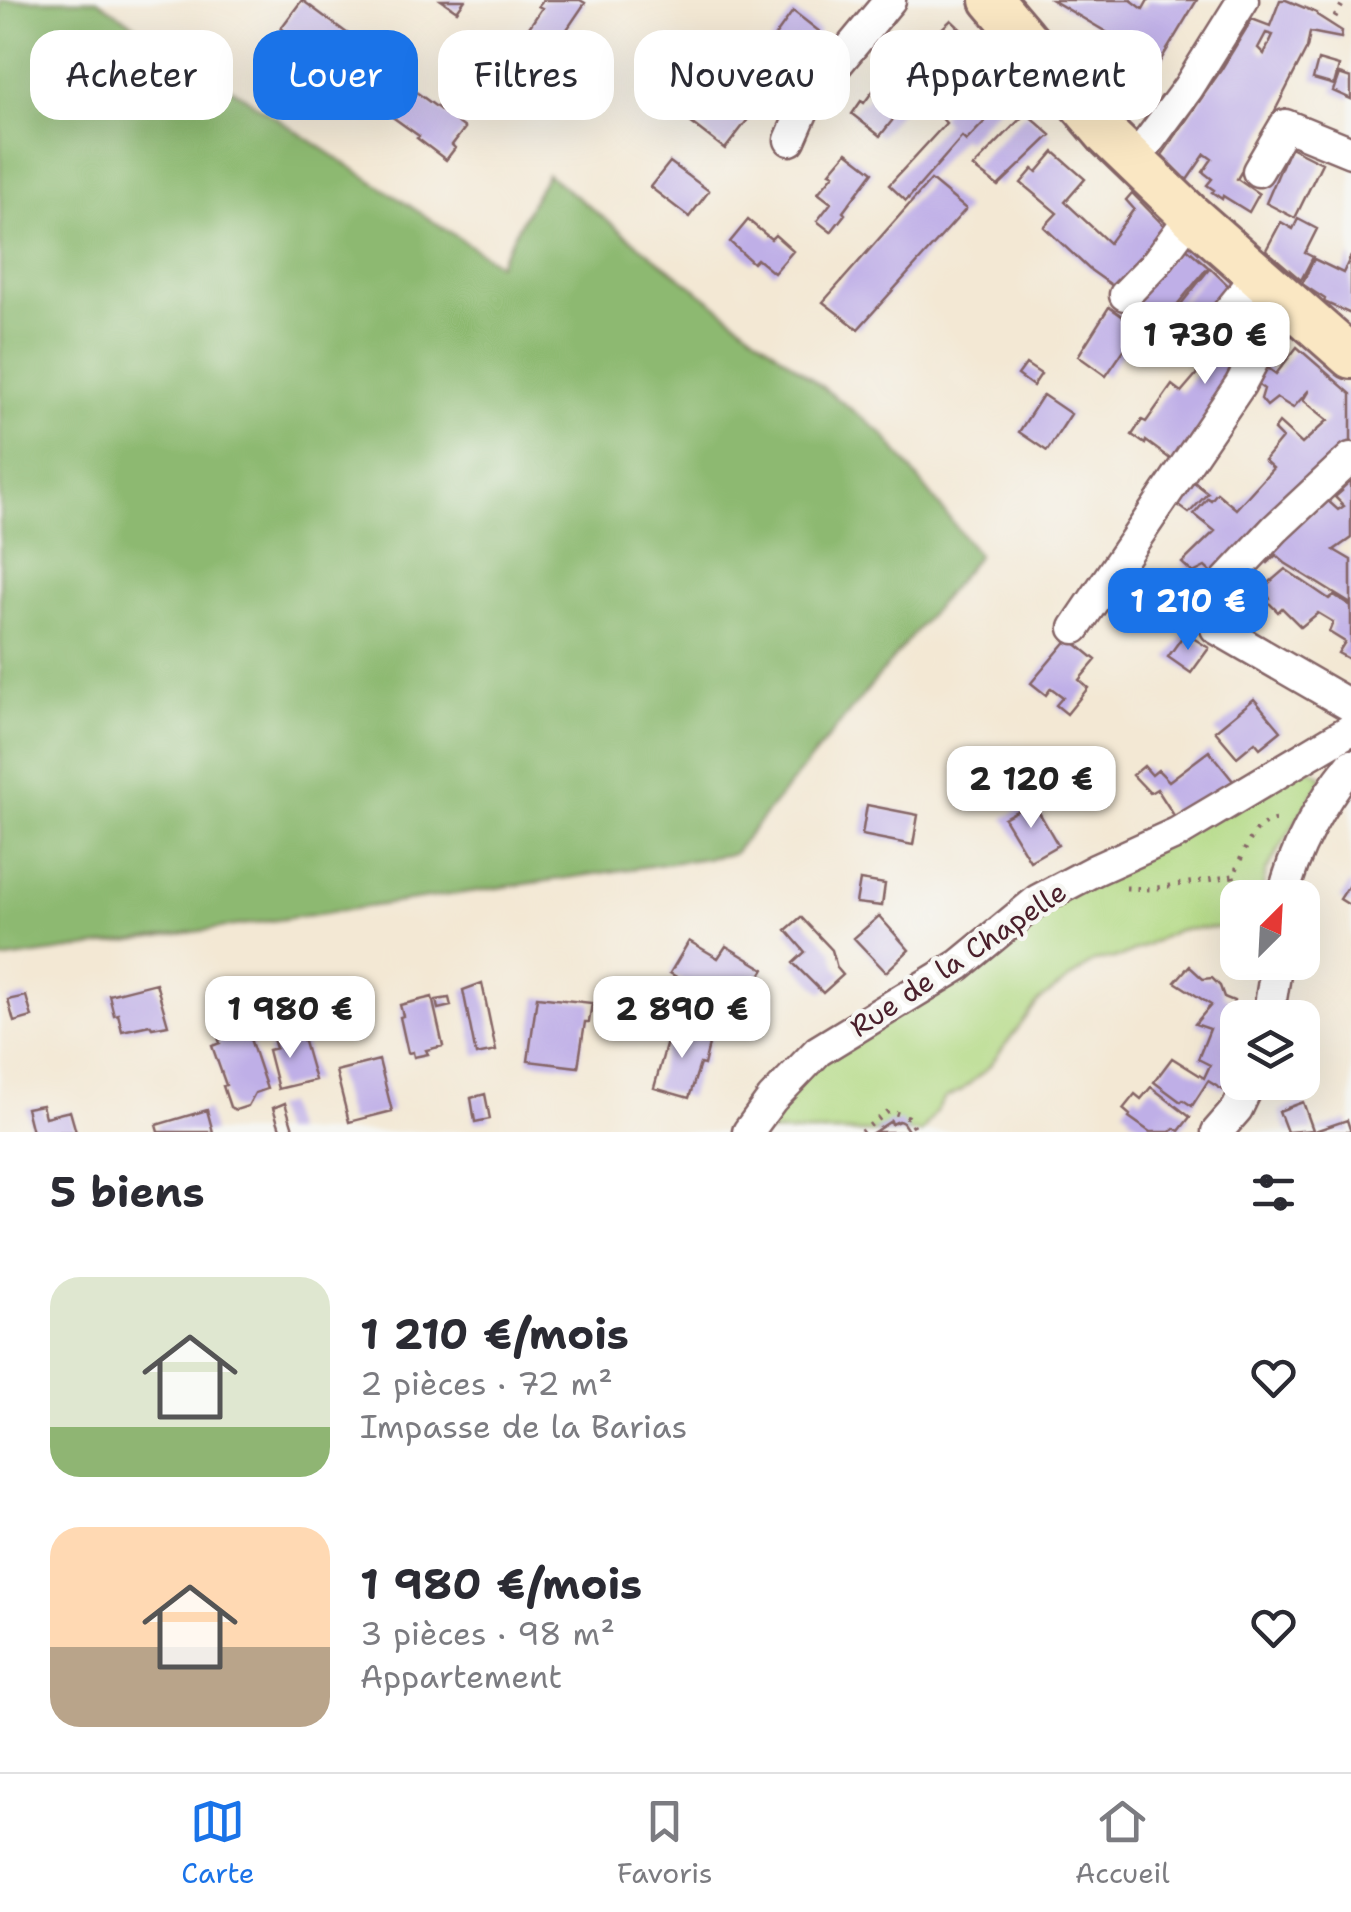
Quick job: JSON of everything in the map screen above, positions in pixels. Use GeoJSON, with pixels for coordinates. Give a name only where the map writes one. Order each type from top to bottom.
{"type":"FeatureCollection","features":[{"type":"Feature","properties":{"kind":"main road"},"geometry":{"type":"LineString","coordinates":[[992,0],[1106,135],[1351,357]]}},
{"type":"Feature","properties":{"kind":"street"},"geometry":{"type":"LineString","coordinates":[[790,140],[808,100],[890,0]]}},
{"type":"Feature","properties":{"kind":"street"},"geometry":{"type":"LineString","coordinates":[[1134,162],[1188,88],[1243,0]]}},
{"type":"Feature","properties":{"kind":"street"},"geometry":{"type":"LineString","coordinates":[[1258,171],[1286,124],[1351,152]]}},
{"type":"Feature","properties":{"kind":"street"},"geometry":{"type":"LineString","coordinates":[[1125,294],[1192,216]]}},
{"type":"Feature","properties":{"kind":"street"},"geometry":{"type":"LineString","coordinates":[[1202,344],[1258,275]]}},
{"type":"Feature","properties":{"kind":"street"},"geometry":{"type":"LineString","coordinates":[[1075,628],[1292,306]]}},
{"type":"Feature","properties":{"kind":"street"},"geometry":{"type":"LineString","coordinates":[[1226,581],[1351,458]]}},
{"type":"Feature","properties":{"kind":"street"},"geometry":{"type":"LineString","coordinates":[[1216,628],[1351,706],[1347,718],[1350,731]]}},
{"type":"Feature","properties":{"kind":"street","name":"Rue de la Chapelle"},"geometry":{"type":"LineString","coordinates":[[748,1132],[772,1099],[818,1052],[959,965],[1038,900],[1177,833],[1350,731]]}},
{"type":"Feature","properties":{"kind":"street"},"geometry":{"type":"LineString","coordinates":[[1287,880],[1311,828],[1351,765]]}},
{"type":"Feature","properties":{"kind":"street"},"geometry":{"type":"LineString","coordinates":[[1217,1132],[1242,1100]]}},
{"type":"Feature","properties":{"kind":"path"},"geometry":{"type":"LineString","coordinates":[[1335,17],[1345,0]]}},
{"type":"Feature","properties":{"kind":"path"},"geometry":{"type":"LineString","coordinates":[[1234,880],[1258,827],[1271,820],[1311,828]]}},
{"type":"Feature","properties":{"kind":"path"},"geometry":{"type":"LineString","coordinates":[[1115,888],[1151,889],[1233,876]]}},
{"type":"Feature","properties":{"kind":"path"},"geometry":{"type":"LineString","coordinates":[[861,1132],[889,1111],[908,1117],[916,1132]]}},
{"type":"Feature","properties":{"kind":"green space"},"geometry":{"type":"Polygon","coordinates":[[[0,0],[97,0],[143,30],[30,30],[30,120],[233,120],[233,90],[253,103],[253,120],[279,120],[498,264],[547,174],[883,434],[978,555],[733,854],[0,960],[0,0]]]}},
{"type":"Feature","properties":{"kind":"green space"},"geometry":{"type":"Polygon","coordinates":[[[1305,766],[1323,777],[1264,880],[1220,880],[1220,927],[1178,930],[1121,957],[1094,961],[1038,1002],[988,1068],[962,1090],[945,1098],[922,1132],[754,1132],[822,1057],[1028,916],[1305,766]]]}},
{"type":"Feature","properties":{"kind":"building"},"geometry":{"type":"Polygon","coordinates":[[[302,0],[343,30],[284,30],[281,28],[302,0]]]}},
{"type":"Feature","properties":{"kind":"building"},"geometry":{"type":"Polygon","coordinates":[[[441,0],[465,0],[457,11],[441,0]]]}},
{"type":"Feature","properties":{"kind":"building"},"geometry":{"type":"Polygon","coordinates":[[[543,0],[585,3],[567,30],[527,30],[542,8],[538,6],[543,0]]]}},
{"type":"Feature","properties":{"kind":"building"},"geometry":{"type":"Polygon","coordinates":[[[1052,0],[1131,0],[1143,9],[1148,0],[1197,0],[1162,58],[1162,30],[1103,30],[1052,0]]]}},
{"type":"Feature","properties":{"kind":"building"},"geometry":{"type":"Polygon","coordinates":[[[1280,0],[1286,0],[1317,13],[1342,31],[1341,38],[1310,32],[1307,48],[1237,179],[1259,194],[1249,212],[1212,192],[1207,185],[1212,179],[1203,172],[1212,159],[1205,154],[1187,180],[1162,155],[1252,19],[1270,26],[1280,0]],[[1266,33],[1258,48],[1264,54],[1273,35],[1266,33]]]}},
{"type":"Feature","properties":{"kind":"building"},"geometry":{"type":"Polygon","coordinates":[[[793,11],[817,30],[779,30],[793,11]]]}},
{"type":"Feature","properties":{"kind":"building"},"geometry":{"type":"Polygon","coordinates":[[[951,20],[961,30],[940,30],[951,20]]]}},
{"type":"Feature","properties":{"kind":"building"},"geometry":{"type":"Polygon","coordinates":[[[1318,60],[1339,66],[1334,85],[1313,79],[1318,60]]]}},
{"type":"Feature","properties":{"kind":"building"},"geometry":{"type":"Polygon","coordinates":[[[1339,74],[1351,78],[1351,99],[1333,91],[1339,74]]]}},
{"type":"Feature","properties":{"kind":"building"},"geometry":{"type":"Polygon","coordinates":[[[418,93],[438,108],[438,120],[454,120],[465,128],[446,160],[397,120],[418,120],[418,93]]]}},
{"type":"Feature","properties":{"kind":"building"},"geometry":{"type":"Polygon","coordinates":[[[870,95],[870,120],[893,120],[880,136],[852,114],[861,101],[864,103],[870,95]]]}},
{"type":"Feature","properties":{"kind":"building"},"geometry":{"type":"Polygon","coordinates":[[[692,120],[747,120],[725,149],[692,120]]]}},
{"type":"Feature","properties":{"kind":"building"},"geometry":{"type":"Polygon","coordinates":[[[943,120],[986,120],[966,141],[962,137],[906,201],[889,185],[946,123],[943,120]]]}},
{"type":"Feature","properties":{"kind":"building"},"geometry":{"type":"Polygon","coordinates":[[[1019,120],[1034,120],[1051,135],[998,186],[973,167],[1019,120]]]}},
{"type":"Feature","properties":{"kind":"building"},"geometry":{"type":"Polygon","coordinates":[[[1290,147],[1322,163],[1295,218],[1266,203],[1290,147]]]}},
{"type":"Feature","properties":{"kind":"building"},"geometry":{"type":"Polygon","coordinates":[[[847,152],[873,172],[831,232],[817,221],[831,203],[818,193],[847,152]]]}},
{"type":"Feature","properties":{"kind":"building"},"geometry":{"type":"Polygon","coordinates":[[[1054,152],[1085,179],[1065,202],[1109,243],[1134,209],[1126,200],[1132,193],[1167,229],[1120,291],[1089,269],[1044,227],[1057,213],[1021,183],[1054,152]]]}},
{"type":"Feature","properties":{"kind":"building"},"geometry":{"type":"Polygon","coordinates":[[[670,162],[709,191],[689,217],[650,187],[670,162]]]}},
{"type":"Feature","properties":{"kind":"building"},"geometry":{"type":"Polygon","coordinates":[[[931,180],[966,209],[858,329],[823,302],[931,180]]]}},
{"type":"Feature","properties":{"kind":"building"},"geometry":{"type":"Polygon","coordinates":[[[1298,219],[1317,229],[1305,253],[1313,257],[1301,280],[1266,250],[1281,222],[1293,229],[1298,219]]]}},
{"type":"Feature","properties":{"kind":"building"},"geometry":{"type":"Polygon","coordinates":[[[748,220],[793,251],[774,273],[757,259],[753,263],[730,242],[748,220]]]}},
{"type":"Feature","properties":{"kind":"building"},"geometry":{"type":"Polygon","coordinates":[[[1182,244],[1208,267],[1162,323],[1130,298],[1182,244]]]}},
{"type":"Feature","properties":{"kind":"building"},"geometry":{"type":"Polygon","coordinates":[[[1351,256],[1351,314],[1324,302],[1302,284],[1314,259],[1343,273],[1351,256]]]}},
{"type":"Feature","properties":{"kind":"building"},"geometry":{"type":"Polygon","coordinates":[[[1210,268],[1234,291],[1185,354],[1154,332],[1160,322],[1165,324],[1210,268]]]}},
{"type":"Feature","properties":{"kind":"building"},"geometry":{"type":"Polygon","coordinates":[[[1249,294],[1277,319],[1177,464],[1132,435],[1172,385],[1181,392],[1212,356],[1234,328],[1249,294]]]}},
{"type":"Feature","properties":{"kind":"building"},"geometry":{"type":"Polygon","coordinates":[[[1109,307],[1139,328],[1106,376],[1078,356],[1109,307]]]}},
{"type":"Feature","properties":{"kind":"building"},"geometry":{"type":"Polygon","coordinates":[[[1297,347],[1351,394],[1351,444],[1218,579],[1205,567],[1193,573],[1182,563],[1215,531],[1194,514],[1208,498],[1211,500],[1217,493],[1236,509],[1273,468],[1264,460],[1282,438],[1274,430],[1279,423],[1302,444],[1328,420],[1303,400],[1309,390],[1293,408],[1277,398],[1267,406],[1261,399],[1264,389],[1250,379],[1259,361],[1276,374],[1297,347]]]}},
{"type":"Feature","properties":{"kind":"building"},"geometry":{"type":"Polygon","coordinates":[[[1026,364],[1041,374],[1033,386],[1018,375],[1026,364]]]}},
{"type":"Feature","properties":{"kind":"building"},"geometry":{"type":"Polygon","coordinates":[[[1043,395],[1071,414],[1047,451],[1019,432],[1043,395]]]}},
{"type":"Feature","properties":{"kind":"building"},"geometry":{"type":"Polygon","coordinates":[[[1351,468],[1351,538],[1334,550],[1351,560],[1351,604],[1276,555],[1268,563],[1259,554],[1326,499],[1338,510],[1344,506],[1335,497],[1342,491],[1334,483],[1351,468]]]}},
{"type":"Feature","properties":{"kind":"building"},"geometry":{"type":"Polygon","coordinates":[[[1194,482],[1208,493],[1189,513],[1177,504],[1194,482]]]}},
{"type":"Feature","properties":{"kind":"building"},"geometry":{"type":"Polygon","coordinates":[[[1285,569],[1329,599],[1334,595],[1351,606],[1351,660],[1338,653],[1345,642],[1329,632],[1333,622],[1318,613],[1301,627],[1282,608],[1278,612],[1267,601],[1270,599],[1263,588],[1285,569]]]}},
{"type":"Feature","properties":{"kind":"building"},"geometry":{"type":"Polygon","coordinates":[[[1185,633],[1209,648],[1191,673],[1168,657],[1185,633]]]}},
{"type":"Feature","properties":{"kind":"building"},"geometry":{"type":"Polygon","coordinates":[[[1069,638],[1096,660],[1079,680],[1088,688],[1067,714],[1056,705],[1063,697],[1051,688],[1046,695],[1031,683],[1069,638]]]}},
{"type":"Feature","properties":{"kind":"building"},"geometry":{"type":"Polygon","coordinates":[[[1254,699],[1281,731],[1260,748],[1255,742],[1237,757],[1215,731],[1254,699]]]}},
{"type":"Feature","properties":{"kind":"building"},"geometry":{"type":"Polygon","coordinates":[[[1209,751],[1233,781],[1175,817],[1157,789],[1150,793],[1133,775],[1144,766],[1152,775],[1158,770],[1169,781],[1209,751]]]}},
{"type":"Feature","properties":{"kind":"building"},"geometry":{"type":"Polygon","coordinates":[[[1033,802],[1058,845],[1030,861],[1004,818],[1033,802]]]}},
{"type":"Feature","properties":{"kind":"building"},"geometry":{"type":"Polygon","coordinates":[[[867,805],[918,815],[913,845],[862,835],[867,805]]]}},
{"type":"Feature","properties":{"kind":"building"},"geometry":{"type":"Polygon","coordinates":[[[860,880],[885,884],[882,906],[856,903],[860,880]]]}},
{"type":"Feature","properties":{"kind":"building"},"geometry":{"type":"Polygon","coordinates":[[[1351,882],[1351,906],[1340,899],[1351,882]]]}},
{"type":"Feature","properties":{"kind":"building"},"geometry":{"type":"Polygon","coordinates":[[[879,916],[909,950],[886,972],[854,938],[879,916]]]}},
{"type":"Feature","properties":{"kind":"building"},"geometry":{"type":"Polygon","coordinates":[[[801,917],[832,950],[843,975],[823,993],[793,963],[805,952],[786,930],[801,917]]]}},
{"type":"Feature","properties":{"kind":"building"},"geometry":{"type":"Polygon","coordinates":[[[689,941],[718,958],[726,946],[764,969],[737,1014],[670,973],[689,941]]]}},
{"type":"Feature","properties":{"kind":"building"},"geometry":{"type":"Polygon","coordinates":[[[1189,966],[1203,979],[1212,978],[1224,997],[1232,1000],[1220,1000],[1220,1088],[1208,1081],[1192,1106],[1154,1082],[1172,1058],[1204,1078],[1210,1065],[1198,1059],[1210,1029],[1195,1024],[1211,1005],[1175,982],[1189,966]]]}},
{"type":"Feature","properties":{"kind":"building"},"geometry":{"type":"Polygon","coordinates":[[[156,983],[168,1025],[122,1031],[109,995],[156,983]]]}},
{"type":"Feature","properties":{"kind":"building"},"geometry":{"type":"Polygon","coordinates":[[[482,983],[496,1051],[476,1055],[463,990],[482,983]]]}},
{"type":"Feature","properties":{"kind":"building"},"geometry":{"type":"Polygon","coordinates":[[[26,996],[32,1017],[14,1022],[8,1000],[26,996]]]}},
{"type":"Feature","properties":{"kind":"building"},"geometry":{"type":"Polygon","coordinates":[[[432,997],[443,1046],[414,1057],[413,1052],[408,1053],[400,1005],[432,997]]]}},
{"type":"Feature","properties":{"kind":"building"},"geometry":{"type":"Polygon","coordinates":[[[537,997],[592,1003],[578,1067],[528,1061],[537,997]]]}},
{"type":"Feature","properties":{"kind":"building"},"geometry":{"type":"Polygon","coordinates":[[[449,998],[451,1006],[438,1009],[436,1000],[449,998]]]}},
{"type":"Feature","properties":{"kind":"building"},"geometry":{"type":"Polygon","coordinates":[[[242,1015],[267,1089],[255,1093],[248,1106],[236,1110],[230,1107],[212,1046],[220,1043],[213,1024],[242,1015]]]}},
{"type":"Feature","properties":{"kind":"building"},"geometry":{"type":"Polygon","coordinates":[[[672,1024],[711,1036],[704,1065],[700,1064],[689,1098],[654,1088],[672,1024]]]}},
{"type":"Feature","properties":{"kind":"building"},"geometry":{"type":"Polygon","coordinates":[[[292,1031],[293,1037],[302,1035],[315,1080],[278,1089],[268,1050],[276,1048],[272,1036],[292,1031]]]}},
{"type":"Feature","properties":{"kind":"building"},"geometry":{"type":"Polygon","coordinates":[[[379,1060],[392,1111],[349,1122],[336,1071],[379,1060]]]}},
{"type":"Feature","properties":{"kind":"building"},"geometry":{"type":"Polygon","coordinates":[[[1151,1087],[1190,1117],[1179,1131],[1174,1128],[1170,1132],[1150,1132],[1123,1109],[1135,1094],[1141,1099],[1151,1087]]]}},
{"type":"Feature","properties":{"kind":"building"},"geometry":{"type":"Polygon","coordinates":[[[485,1094],[490,1119],[475,1122],[471,1098],[485,1094]]]}},
{"type":"Feature","properties":{"kind":"building"},"geometry":{"type":"Polygon","coordinates":[[[1303,1102],[1313,1130],[1287,1132],[1279,1111],[1303,1102]]]}},
{"type":"Feature","properties":{"kind":"building"},"geometry":{"type":"Polygon","coordinates":[[[285,1103],[294,1132],[281,1132],[273,1108],[285,1103]]]}},
{"type":"Feature","properties":{"kind":"building"},"geometry":{"type":"Polygon","coordinates":[[[42,1105],[45,1117],[70,1111],[76,1132],[32,1132],[26,1108],[42,1105]]]}},
{"type":"Feature","properties":{"kind":"building"},"geometry":{"type":"Polygon","coordinates":[[[207,1110],[213,1132],[158,1132],[156,1125],[207,1110]]]}},
{"type":"Feature","properties":{"kind":"building"},"geometry":{"type":"Polygon","coordinates":[[[1347,1120],[1351,1132],[1315,1132],[1315,1131],[1347,1120]]]}},
{"type":"Feature","properties":{"kind":"building"},"geometry":{"type":"Polygon","coordinates":[[[891,1121],[903,1123],[909,1132],[874,1132],[891,1121]]]}}]}
